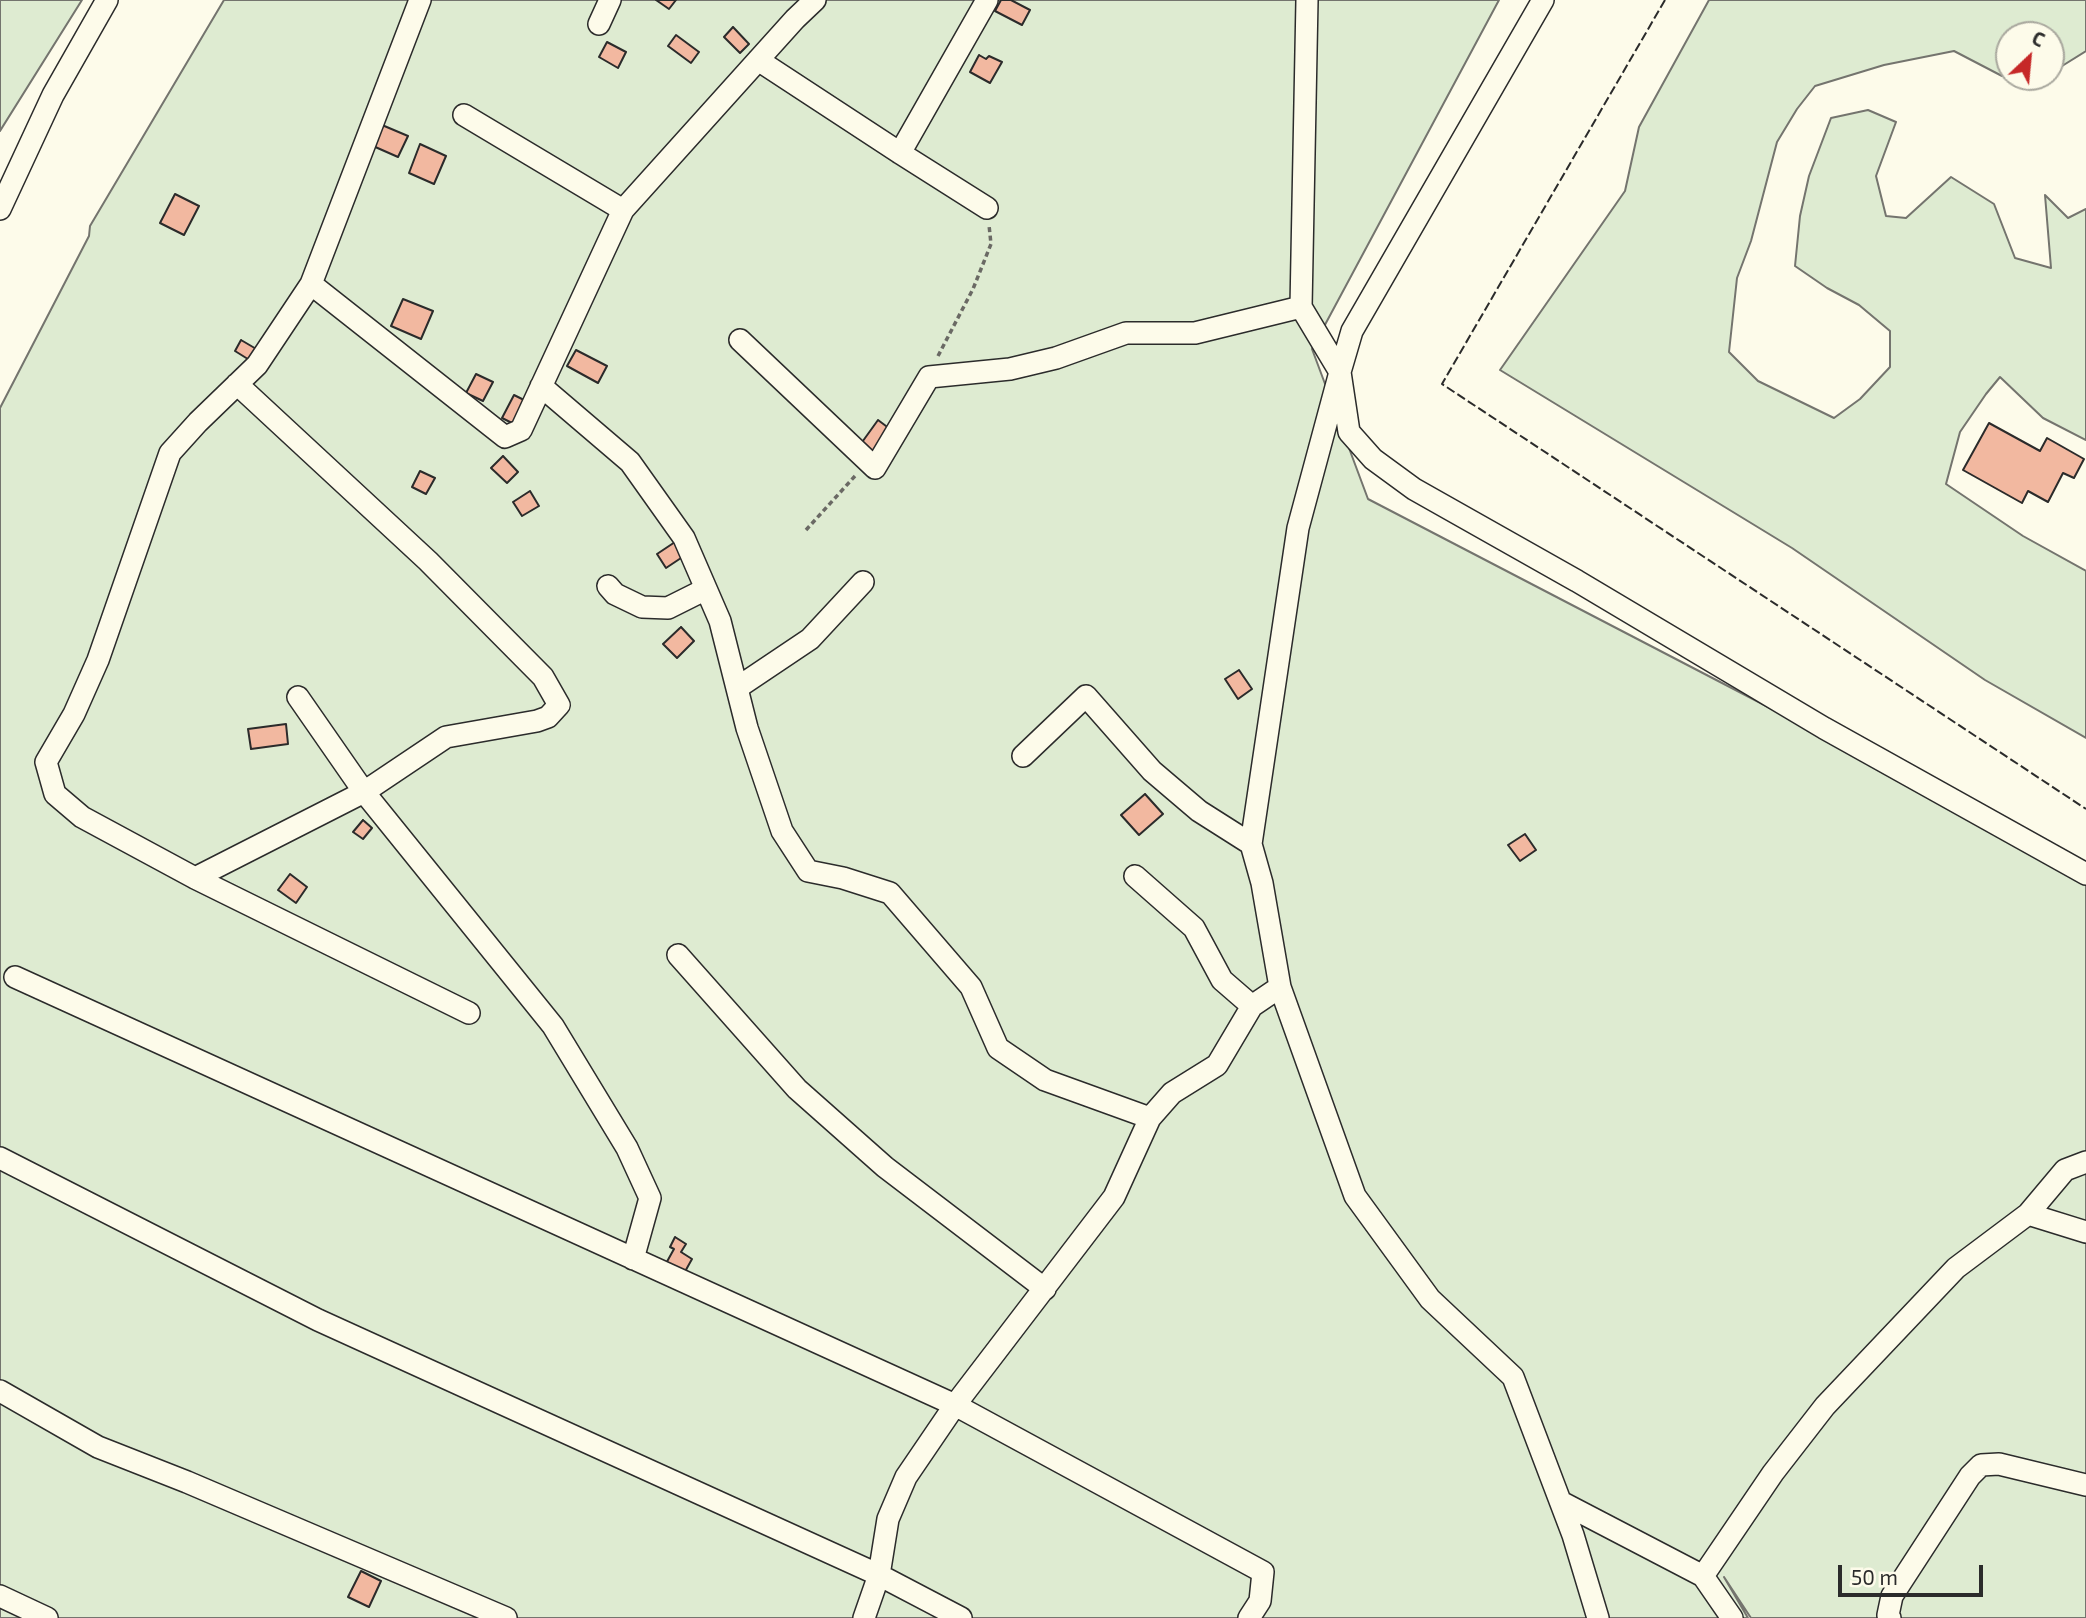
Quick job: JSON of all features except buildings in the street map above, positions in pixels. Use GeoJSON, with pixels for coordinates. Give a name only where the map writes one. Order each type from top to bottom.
{"type":"FeatureCollection","features":[{"type":"Feature","properties":{"kind":"lane"},"geometry":{"type":"LineString","coordinates":[[0,209],[53,95],[107,0]]}},
{"type":"Feature","properties":{"kind":"lane"},"geometry":{"type":"LineString","coordinates":[[420,0],[311,284],[257,365],[170,453],[98,660],[74,714],[46,762],[55,794],[82,817],[195,878],[469,1013]]}},
{"type":"Feature","properties":{"kind":"lane"},"geometry":{"type":"LineString","coordinates":[[599,24],[610,0]]}},
{"type":"Feature","properties":{"kind":"lane"},"geometry":{"type":"LineString","coordinates":[[311,284],[505,437],[521,430],[622,210],[815,0]]}},
{"type":"Feature","properties":{"kind":"lane"},"geometry":{"type":"LineString","coordinates":[[900,153],[987,0]]}},
{"type":"Feature","properties":{"kind":"lane"},"geometry":{"type":"LineString","coordinates":[[1307,0],[1301,307],[1340,372],[1349,432],[1373,459],[1414,489],[1577,581],[1824,727],[2086,874]]}},
{"type":"Feature","properties":{"kind":"lane"},"geometry":{"type":"LineString","coordinates":[[1543,0],[1352,331],[1298,528],[1251,844],[1262,883],[1280,987],[1355,1196],[1430,1299],[1513,1377],[1573,1535],[1598,1618]]}},
{"type":"Feature","properties":{"kind":"lane"},"geometry":{"type":"LineString","coordinates":[[758,60],[987,208]]}},
{"type":"Feature","properties":{"kind":"lane"},"geometry":{"type":"LineString","coordinates":[[464,115],[622,210]]}},
{"type":"Feature","properties":{"kind":"lane"},"geometry":{"type":"LineString","coordinates":[[740,340],[875,468],[929,377],[1010,369],[1056,358],[1126,333],[1195,333],[1301,307]]}},
{"type":"Feature","properties":{"kind":"lane"},"geometry":{"type":"LineString","coordinates":[[195,878],[364,792],[446,737],[548,718],[559,705],[543,677],[428,561],[237,384]]}},
{"type":"Feature","properties":{"kind":"lane"},"geometry":{"type":"LineString","coordinates":[[541,386],[630,462],[684,538],[720,621],[747,728],[782,831],[808,871],[843,878],[890,893],[971,987],[998,1048],[1045,1080],[1150,1118]]}},
{"type":"Feature","properties":{"kind":"lane"},"geometry":{"type":"LineString","coordinates":[[737,688],[810,639],[863,582]]}},
{"type":"Feature","properties":{"kind":"lane"},"geometry":{"type":"LineString","coordinates":[[608,586],[615,594],[642,607],[668,608],[706,589]]}},
{"type":"Feature","properties":{"kind":"lane"},"geometry":{"type":"LineString","coordinates":[[1023,756],[1086,696],[1152,771],[1199,811],[1251,844]]}},
{"type":"Feature","properties":{"kind":"lane"},"geometry":{"type":"LineString","coordinates":[[298,697],[364,792],[553,1026],[627,1147],[650,1198],[633,1259]]}},
{"type":"Feature","properties":{"kind":"lane"},"geometry":{"type":"LineString","coordinates":[[1135,876],[1194,928],[1222,979],[1252,1006]]}},
{"type":"Feature","properties":{"kind":"lane"},"geometry":{"type":"LineString","coordinates":[[678,955],[797,1089],[885,1167],[1045,1289]]}},
{"type":"Feature","properties":{"kind":"lane"},"geometry":{"type":"LineString","coordinates":[[15,977],[955,1405],[1263,1572],[1260,1601],[1249,1618]]}},
{"type":"Feature","properties":{"kind":"lane"},"geometry":{"type":"LineString","coordinates":[[864,1618],[879,1575],[888,1519],[906,1477],[955,1405],[1114,1197],[1150,1118],[1172,1093],[1217,1065],[1252,1006],[1280,987]]}},
{"type":"Feature","properties":{"kind":"lane"},"geometry":{"type":"LineString","coordinates":[[0,1158],[318,1320],[879,1575],[961,1618]]}},
{"type":"Feature","properties":{"kind":"lane"},"geometry":{"type":"LineString","coordinates":[[1703,1576],[1773,1473],[1825,1406],[1956,1268],[2028,1214],[2065,1170],[2086,1162]]}},
{"type":"Feature","properties":{"kind":"lane"},"geometry":{"type":"LineString","coordinates":[[2028,1214],[2086,1232]]}},
{"type":"Feature","properties":{"kind":"lane"},"geometry":{"type":"LineString","coordinates":[[0,1391],[98,1447],[187,1482],[506,1618]]}},
{"type":"Feature","properties":{"kind":"lane"},"geometry":{"type":"LineString","coordinates":[[1890,1618],[1888,1615],[1892,1596],[1970,1476],[1981,1465],[1999,1464],[2086,1485]]}},
{"type":"Feature","properties":{"kind":"lane"},"geometry":{"type":"LineString","coordinates":[[1561,1502],[1703,1576],[1732,1618]]}},
{"type":"Feature","properties":{"kind":"lane"},"geometry":{"type":"LineString","coordinates":[[0,1596],[47,1618]]}},
{"type":"Feature","properties":{"kind":"path"},"geometry":{"type":"LineString","coordinates":[[929,377],[973,289],[991,244],[987,208]]}},
{"type":"Feature","properties":{"kind":"path"},"geometry":{"type":"LineString","coordinates":[[806,530],[868,461]]}},
{"type":"Feature","properties":{"kind":"green space"},"geometry":{"type":"Polygon","coordinates":[[[0,0],[82,0],[0,131],[0,0]]]}},
{"type":"Feature","properties":{"kind":"green space"},"geometry":{"type":"Polygon","coordinates":[[[224,0],[1499,0],[1312,349],[1368,499],[2051,854],[2086,877],[2086,1618],[1751,1618],[1724,1577],[1748,1618],[0,1618],[0,408],[89,236],[90,226],[224,0]]]}},
{"type":"Feature","properties":{"kind":"green space"},"geometry":{"type":"Polygon","coordinates":[[[1709,0],[2086,0],[2086,51],[2065,64],[2065,21],[1995,21],[1995,72],[1954,51],[1884,65],[1815,86],[1777,142],[1751,241],[1737,278],[1729,352],[1758,381],[1834,418],[1860,399],[1890,367],[1890,331],[1859,305],[1827,288],[1795,266],[1800,216],[1809,176],[1831,118],[1868,110],[1896,122],[1876,176],[1886,216],[1906,218],[1951,177],[1994,204],[2015,258],[2051,268],[2045,195],[2068,218],[2086,209],[2086,440],[2043,418],[2000,377],[1960,432],[1946,484],[2023,536],[2086,571],[2086,738],[1985,680],[1792,548],[1500,370],[1625,191],[1639,127],[1709,0]]]}},
{"type":"Feature","properties":{"kind":"fence"},"geometry":{"type":"LineString","coordinates":[[1665,0],[1442,384],[2086,809]]}}]}
